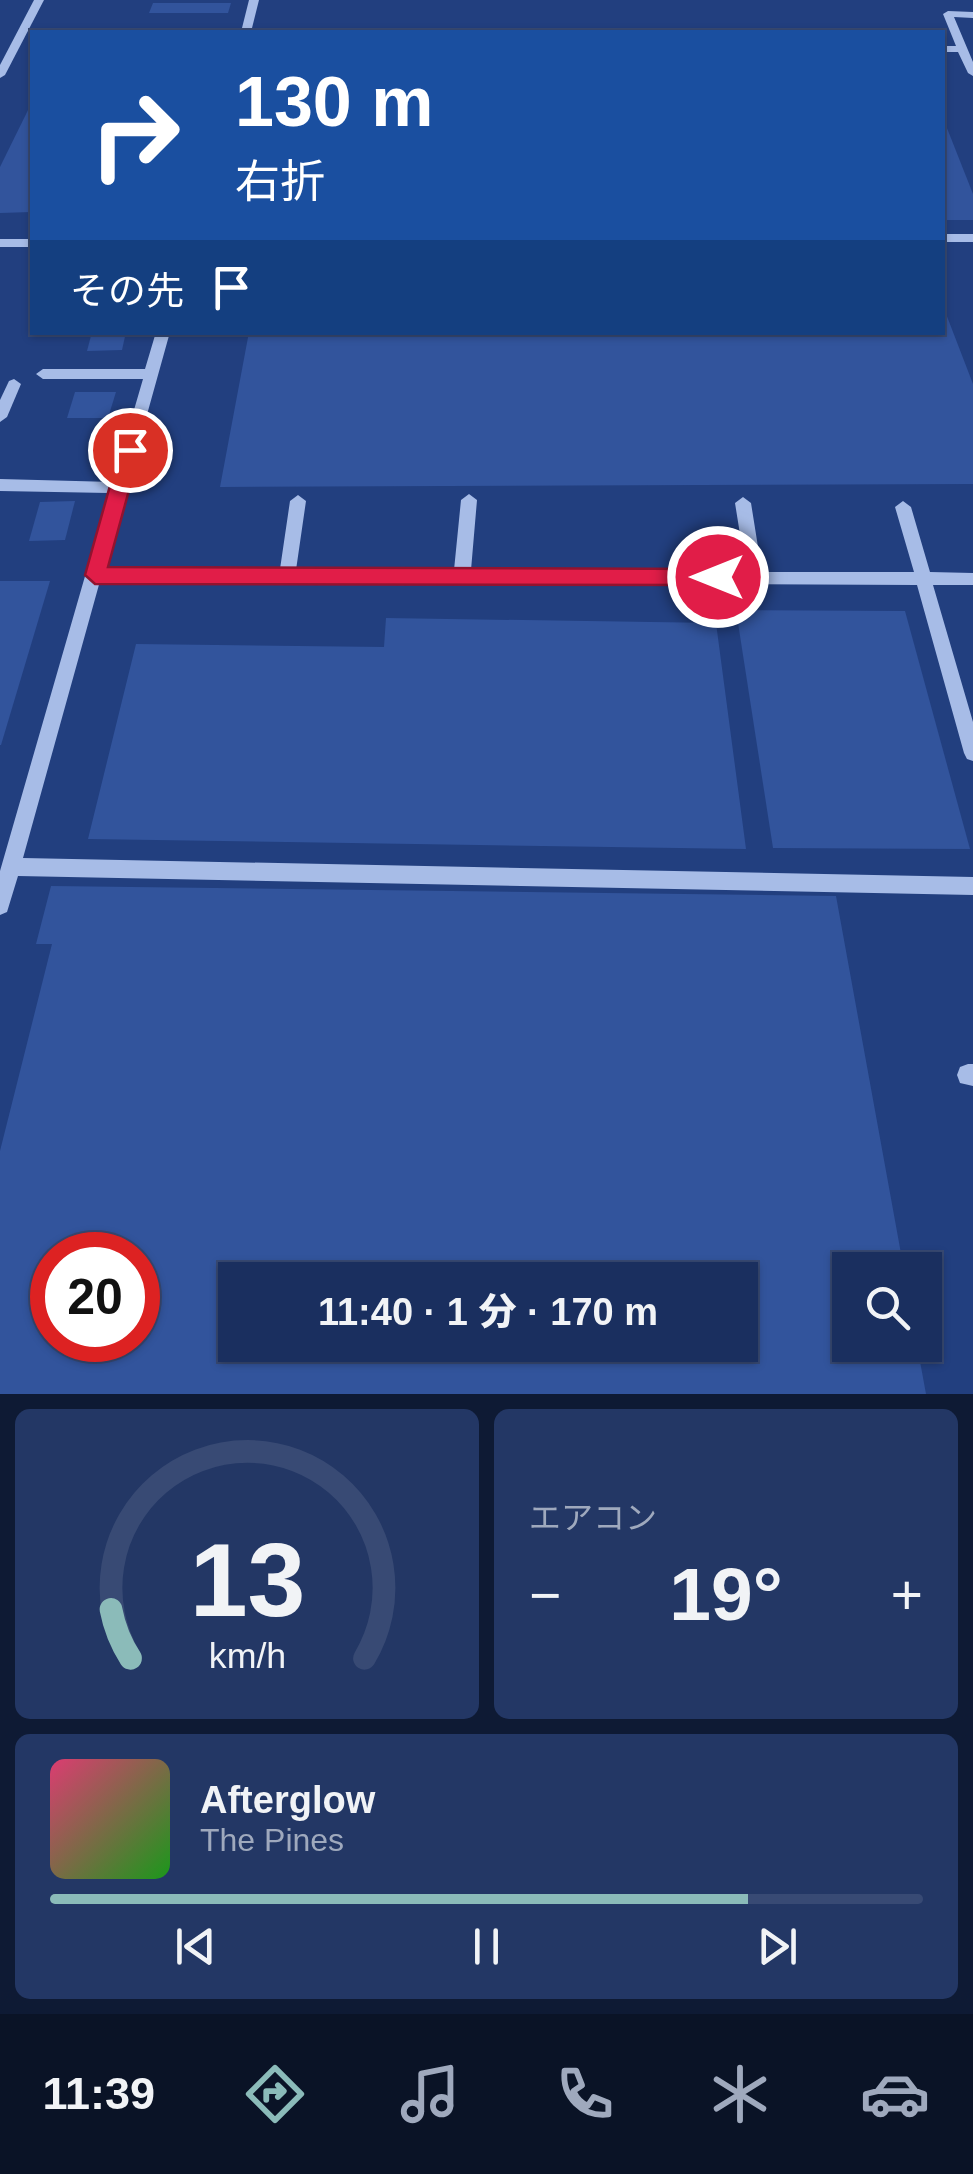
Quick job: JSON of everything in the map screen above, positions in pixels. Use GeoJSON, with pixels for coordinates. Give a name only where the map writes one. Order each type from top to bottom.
{"type":"FeatureCollection","features":[{"type":"Feature","properties":{"kind":"street"},"geometry":{"type":"LineString","coordinates":[[0,75],[39,0]]}},
{"type":"Feature","properties":{"kind":"street"},"geometry":{"type":"LineString","coordinates":[[246,30],[254,0]]}},
{"type":"Feature","properties":{"kind":"street"},"geometry":{"type":"LineString","coordinates":[[973,15],[948,14],[973,73]]}},
{"type":"Feature","properties":{"kind":"street"},"geometry":{"type":"LineString","coordinates":[[945,48],[962,49]]}},
{"type":"Feature","properties":{"kind":"street"},"geometry":{"type":"LineString","coordinates":[[945,238],[973,238]]}},
{"type":"Feature","properties":{"kind":"street"},"geometry":{"type":"LineString","coordinates":[[0,244],[30,243]]}},
{"type":"Feature","properties":{"kind":"street"},"geometry":{"type":"LineString","coordinates":[[0,905],[161,335]]}},
{"type":"Feature","properties":{"kind":"street"},"geometry":{"type":"LineString","coordinates":[[43,374],[151,374]]}},
{"type":"Feature","properties":{"kind":"street"},"geometry":{"type":"LineString","coordinates":[[0,417],[14,384]]}},
{"type":"Feature","properties":{"kind":"street"},"geometry":{"type":"LineString","coordinates":[[0,485],[120,488]]}},
{"type":"Feature","properties":{"kind":"street"},"geometry":{"type":"LineString","coordinates":[[287,576],[298,500]]}},
{"type":"Feature","properties":{"kind":"street"},"geometry":{"type":"LineString","coordinates":[[462,576],[469,500]]}},
{"type":"Feature","properties":{"kind":"street"},"geometry":{"type":"LineString","coordinates":[[743,504],[755,577]]}},
{"type":"Feature","properties":{"kind":"street"},"geometry":{"type":"LineString","coordinates":[[903,507],[973,753]]}},
{"type":"Feature","properties":{"kind":"street"},"geometry":{"type":"LineString","coordinates":[[95,575],[973,579]]}},
{"type":"Feature","properties":{"kind":"street"},"geometry":{"type":"LineString","coordinates":[[11,867],[973,886]]}},
{"type":"Feature","properties":{"kind":"building"},"geometry":{"type":"Polygon","coordinates":[[[153,3],[231,3],[228,13],[149,13],[153,3]]]}},
{"type":"Feature","properties":{"kind":"building"},"geometry":{"type":"Polygon","coordinates":[[[30,106],[30,212],[0,213],[0,167],[30,106]]]}},
{"type":"Feature","properties":{"kind":"building"},"geometry":{"type":"Polygon","coordinates":[[[945,123],[973,194],[973,220],[945,220],[945,123]]]}},
{"type":"Feature","properties":{"kind":"building"},"geometry":{"type":"Polygon","coordinates":[[[945,311],[973,384],[973,484],[220,487],[248,335],[945,335],[945,311]]]}},
{"type":"Feature","properties":{"kind":"building"},"geometry":{"type":"Polygon","coordinates":[[[91,335],[125,335],[122,350],[87,351],[91,335]]]}},
{"type":"Feature","properties":{"kind":"building"},"geometry":{"type":"Polygon","coordinates":[[[75,392],[116,392],[108,418],[67,418],[75,392]]]}},
{"type":"Feature","properties":{"kind":"building"},"geometry":{"type":"Polygon","coordinates":[[[75,501],[65,540],[29,541],[40,502],[75,501]]]}},
{"type":"Feature","properties":{"kind":"building"},"geometry":{"type":"Polygon","coordinates":[[[0,581],[50,581],[1,745],[0,745],[0,581]]]}},
{"type":"Feature","properties":{"kind":"building"},"geometry":{"type":"Polygon","coordinates":[[[736,610],[905,611],[970,849],[773,848],[736,610]]]}},
{"type":"Feature","properties":{"kind":"building"},"geometry":{"type":"Polygon","coordinates":[[[386,618],[716,623],[746,849],[88,839],[136,644],[384,647],[386,618]]]}},
{"type":"Feature","properties":{"kind":"building"},"geometry":{"type":"Polygon","coordinates":[[[51,886],[836,896],[901,1252],[832,1252],[832,1362],[920,1362],[926,1394],[0,1394],[0,1151],[52,944],[36,944],[51,886]]]}},
{"type":"Feature","properties":{"kind":"route"},"geometry":{"type":"LineString","coordinates":[[130,450],[95,575],[718,577]]}}]}
